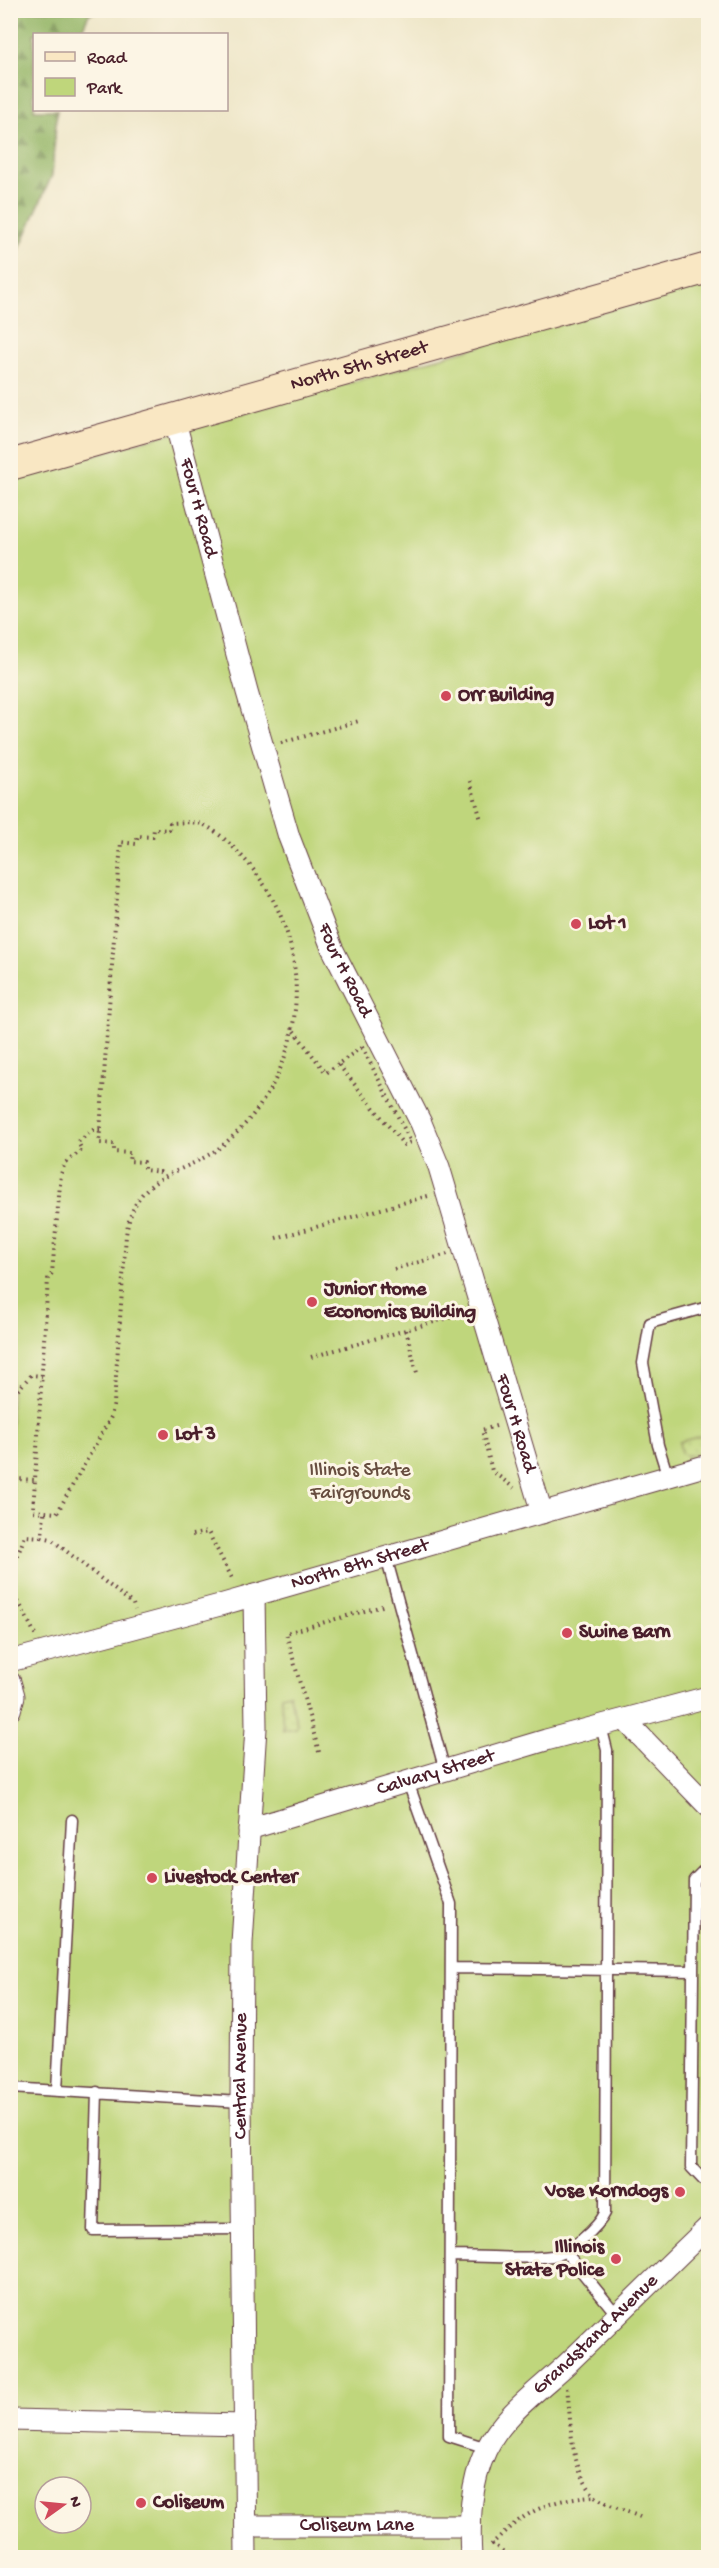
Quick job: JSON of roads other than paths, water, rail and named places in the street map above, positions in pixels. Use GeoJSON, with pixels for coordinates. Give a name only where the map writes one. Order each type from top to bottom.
{"type":"FeatureCollection","features":[{"type":"Feature","properties":{"kind":"main road","name":"North 5th Street"},"geometry":{"type":"LineString","coordinates":[[10,465],[708,268]]}},
{"type":"Feature","properties":{"kind":"street","name":"Four H Road"},"geometry":{"type":"LineString","coordinates":[[174,418],[244,681],[289,837],[332,948],[426,1134],[446,1188],[542,1513]]}},
{"type":"Feature","properties":{"kind":"street","name":"North 8th Street"},"geometry":{"type":"LineString","coordinates":[[10,1661],[254,1595],[708,1465]]}},
{"type":"Feature","properties":{"kind":"street","name":"Central Avenue"},"geometry":{"type":"LineString","coordinates":[[246,2558],[241,2102],[242,1943],[256,1728],[254,1595]]}},
{"type":"Feature","properties":{"kind":"street","name":"Calvary Street"},"geometry":{"type":"LineString","coordinates":[[249,1829],[546,1740],[708,1698]]}},
{"type":"Feature","properties":{"kind":"street"},"geometry":{"type":"LineString","coordinates":[[625,1720],[708,1806]]}},
{"type":"Feature","properties":{"kind":"street","name":"Grandstand Avenue"},"geometry":{"type":"LineString","coordinates":[[471,2558],[470,2526],[474,2480],[487,2448],[530,2396],[708,2226]]}},
{"type":"Feature","properties":{"kind":"street"},"geometry":{"type":"LineString","coordinates":[[10,2420],[245,2425]]}},
{"type":"Feature","properties":{"kind":"street","name":"Coliseum Lane"},"geometry":{"type":"LineString","coordinates":[[246,2526],[470,2526]]}},
{"type":"Feature","properties":{"kind":"lane"},"geometry":{"type":"LineString","coordinates":[[668,1477],[658,1445],[643,1363],[650,1323],[708,1307]]}},
{"type":"Feature","properties":{"kind":"lane"},"geometry":{"type":"LineString","coordinates":[[386,1557],[445,1771]]}},
{"type":"Feature","properties":{"kind":"lane"},"geometry":{"type":"LineString","coordinates":[[450,2256],[554,2256],[600,2223],[605,2213],[607,1750],[601,1726]]}},
{"type":"Feature","properties":{"kind":"lane"},"geometry":{"type":"LineString","coordinates":[[408,1782],[451,1904],[449,2436],[487,2448]]}},
{"type":"Feature","properties":{"kind":"lane"},"geometry":{"type":"LineString","coordinates":[[57,2090],[72,1820]]}},
{"type":"Feature","properties":{"kind":"lane"},"geometry":{"type":"LineString","coordinates":[[708,1866],[694,1880],[691,2167],[708,2185]]}},
{"type":"Feature","properties":{"kind":"lane"},"geometry":{"type":"LineString","coordinates":[[451,1968],[693,1971]]}},
{"type":"Feature","properties":{"kind":"lane"},"geometry":{"type":"LineString","coordinates":[[10,2088],[241,2102]]}},
{"type":"Feature","properties":{"kind":"lane"},"geometry":{"type":"LineString","coordinates":[[97,2092],[93,2230],[242,2229]]}},
{"type":"Feature","properties":{"kind":"lane"},"geometry":{"type":"LineString","coordinates":[[564,2250],[617,2315]]}},
{"type":"Feature","properties":{"kind":"place","name":"Orr Building"},"geometry":{"type":"Point","coordinates":[446,696]}},
{"type":"Feature","properties":{"kind":"place","name":"Lot 1"},"geometry":{"type":"Point","coordinates":[576,924]}},
{"type":"Feature","properties":{"kind":"place","name":"Junior Home Economics Building"},"geometry":{"type":"Point","coordinates":[312,1302]}},
{"type":"Feature","properties":{"kind":"place","name":"Lot 3"},"geometry":{"type":"Point","coordinates":[163,1435]}},
{"type":"Feature","properties":{"kind":"place","name":"Swine Barn"},"geometry":{"type":"Point","coordinates":[567,1633]}},
{"type":"Feature","properties":{"kind":"place","name":"Livestock Center"},"geometry":{"type":"Point","coordinates":[152,1878]}},
{"type":"Feature","properties":{"kind":"place","name":"Vose Korndogs"},"geometry":{"type":"Point","coordinates":[680,2192]}},
{"type":"Feature","properties":{"kind":"place","name":"Illinois State Police"},"geometry":{"type":"Point","coordinates":[616,2259]}},
{"type":"Feature","properties":{"kind":"place","name":"Coliseum"},"geometry":{"type":"Point","coordinates":[141,2503]}},
{"type":"Feature","properties":{"kind":"park label","name":"Illinois State Fairgrounds"},"geometry":{"type":"Point","coordinates":[360,1482]}}]}
